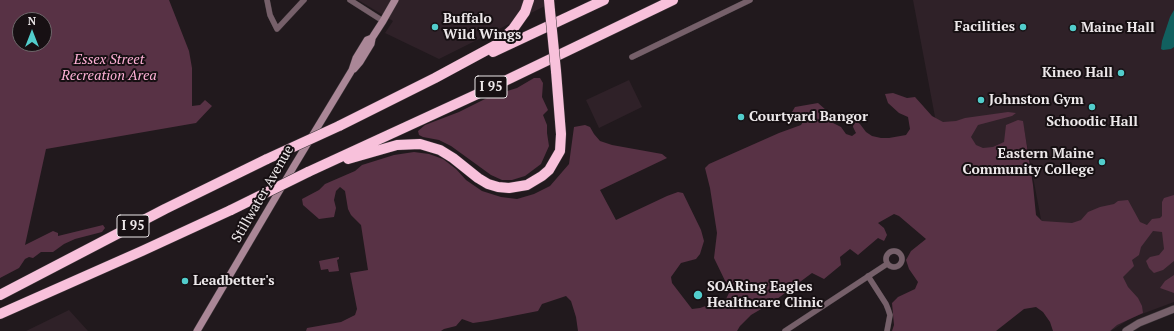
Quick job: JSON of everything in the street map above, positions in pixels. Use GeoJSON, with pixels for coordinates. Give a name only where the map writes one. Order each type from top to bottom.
{"type":"FeatureCollection","features":[{"type":"Feature","properties":{"kind":"highway"},"geometry":{"type":"LineString","coordinates":[[435,78],[501,41],[514,30],[529,0]]}},
{"type":"Feature","properties":{"kind":"highway"},"geometry":{"type":"LineString","coordinates":[[308,172],[397,146],[420,144],[440,150],[453,158],[478,178],[488,184],[498,187],[509,188],[527,185],[542,176],[549,170],[560,151],[561,134],[549,0]]}},
{"type":"Feature","properties":{"kind":"highway","name":"I 95"},"geometry":{"type":"LineString","coordinates":[[0,295],[165,209],[267,159],[339,126],[435,78],[482,58],[604,0]]}},
{"type":"Feature","properties":{"kind":"highway","name":"I 95"},"geometry":{"type":"LineString","coordinates":[[0,314],[231,210],[308,172],[477,94],[673,0]]}},
{"type":"Feature","properties":{"kind":"main road","name":"Stillwater Avenue"},"geometry":{"type":"LineString","coordinates":[[197,331],[352,70],[360,62],[371,44],[372,38],[395,0]]}},
{"type":"Feature","properties":{"kind":"street"},"geometry":{"type":"LineString","coordinates":[[267,0],[270,15],[277,29],[304,0]]}},
{"type":"Feature","properties":{"kind":"street"},"geometry":{"type":"LineString","coordinates":[[350,0],[383,21]]}},
{"type":"Feature","properties":{"kind":"street"},"geometry":{"type":"LineString","coordinates":[[632,57],[750,0]]}},
{"type":"Feature","properties":{"kind":"street"},"geometry":{"type":"LineString","coordinates":[[785,331],[887,264]]}},
{"type":"Feature","properties":{"kind":"street"},"geometry":{"type":"LineString","coordinates":[[868,276],[888,309],[890,315],[887,331]]}},
{"type":"Feature","properties":{"kind":"street"},"geometry":{"type":"LineString","coordinates":[[1126,331],[1139,323],[1174,309]]}},
{"type":"Feature","properties":{"kind":"shaded area"},"geometry":{"type":"Polygon","coordinates":[[[358,0],[557,0],[439,59],[385,33],[393,21],[358,0]]]}},
{"type":"Feature","properties":{"kind":"shaded area","name":"Eastern Maine Community College"},"geometry":{"type":"Polygon","coordinates":[[[913,0],[1174,0],[1174,302],[1131,318],[1111,331],[1062,331],[1024,129],[951,202],[913,0]]]}},
{"type":"Feature","properties":{"kind":"shaded area"},"geometry":{"type":"Polygon","coordinates":[[[629,80],[642,107],[599,128],[586,100],[629,80]]]}},
{"type":"Feature","properties":{"kind":"shaded area"},"geometry":{"type":"Polygon","coordinates":[[[69,310],[88,331],[26,331],[69,310]]]}},
{"type":"Feature","properties":{"kind":"green space","name":"Essex Street Recreation Area"},"geometry":{"type":"Polygon","coordinates":[[[0,0],[169,0],[189,51],[192,68],[192,106],[200,105],[205,100],[212,106],[196,123],[46,149],[25,245],[53,231],[58,233],[58,236],[103,225],[105,228],[102,232],[75,239],[64,244],[53,252],[41,252],[33,258],[29,257],[25,259],[19,268],[0,278],[0,0]]]}},
{"type":"Feature","properties":{"kind":"green space"},"geometry":{"type":"Polygon","coordinates":[[[534,78],[540,78],[543,83],[542,97],[548,110],[543,115],[547,125],[549,146],[541,164],[525,176],[512,180],[502,180],[491,175],[451,146],[439,140],[419,135],[418,131],[425,125],[459,112],[497,93],[517,88],[534,78]]]}},
{"type":"Feature","properties":{"kind":"green space"},"geometry":{"type":"Polygon","coordinates":[[[893,93],[907,98],[915,97],[932,116],[943,122],[1008,112],[1016,113],[1012,116],[978,125],[971,137],[976,145],[983,148],[993,147],[1004,142],[1006,125],[1018,120],[1023,121],[1036,215],[1042,221],[1072,223],[1081,220],[1088,212],[1100,207],[1114,204],[1118,201],[1128,200],[1140,222],[1147,225],[1152,219],[1160,218],[1162,216],[1162,202],[1164,198],[1174,195],[1174,261],[1163,270],[1154,273],[1149,268],[1146,261],[1150,257],[1159,255],[1164,249],[1162,232],[1153,231],[1141,247],[1139,255],[1132,260],[1134,266],[1123,277],[1128,287],[1138,298],[1142,306],[1143,313],[1117,325],[1110,331],[1053,331],[1050,322],[1043,312],[1036,307],[1024,309],[996,331],[892,331],[894,325],[892,303],[898,297],[915,289],[918,282],[909,269],[906,260],[911,251],[926,239],[899,216],[894,214],[878,223],[884,228],[887,235],[884,241],[878,238],[858,255],[850,249],[840,257],[841,265],[824,279],[812,273],[773,302],[751,315],[737,331],[578,331],[576,317],[571,301],[566,296],[542,304],[538,311],[473,323],[462,319],[456,326],[441,331],[306,331],[307,328],[341,322],[355,315],[357,309],[350,273],[368,270],[361,225],[351,215],[348,209],[345,191],[340,187],[336,191],[334,200],[336,208],[334,217],[319,219],[303,205],[302,199],[319,190],[325,184],[355,171],[362,165],[394,155],[414,152],[429,154],[443,159],[456,169],[466,180],[482,191],[501,197],[517,199],[534,194],[550,186],[569,164],[574,127],[585,125],[590,127],[600,141],[612,145],[662,154],[667,158],[600,190],[616,220],[667,196],[678,192],[683,193],[701,230],[704,241],[700,254],[696,259],[681,263],[671,277],[672,283],[692,309],[700,308],[726,299],[730,291],[714,258],[717,233],[710,188],[705,168],[709,164],[779,133],[801,125],[804,120],[792,112],[795,107],[818,103],[826,110],[820,113],[825,119],[841,127],[846,134],[852,136],[856,133],[853,127],[854,120],[872,136],[889,138],[906,135],[910,129],[908,117],[899,113],[888,103],[885,94],[893,93]]]}},
{"type":"Feature","properties":{"kind":"green space"},"geometry":{"type":"Polygon","coordinates":[[[339,257],[337,260],[339,271],[329,272],[328,269],[321,270],[319,261],[339,257]]]}},
{"type":"Feature","properties":{"kind":"green space"},"geometry":{"type":"Polygon","coordinates":[[[1174,275],[1174,293],[1160,288],[1165,281],[1174,275]]]}},
{"type":"Feature","properties":{"kind":"water"},"geometry":{"type":"Polygon","coordinates":[[[1174,10],[1174,47],[1163,50],[1161,49],[1162,41],[1170,17],[1174,10]]]}},
{"type":"Feature","properties":{"kind":"place","name":"Buffalo Wild Wings"},"geometry":{"type":"Point","coordinates":[435,27]}},
{"type":"Feature","properties":{"kind":"place","name":"Facilities"},"geometry":{"type":"Point","coordinates":[1023,27]}},
{"type":"Feature","properties":{"kind":"place","name":"Maine Hall"},"geometry":{"type":"Point","coordinates":[1073,28]}},
{"type":"Feature","properties":{"kind":"place","name":"Kineo Hall"},"geometry":{"type":"Point","coordinates":[1121,73]}},
{"type":"Feature","properties":{"kind":"place","name":"Johnston Gym"},"geometry":{"type":"Point","coordinates":[981,100]}},
{"type":"Feature","properties":{"kind":"place","name":"Schoodic Hall"},"geometry":{"type":"Point","coordinates":[1092,107]}},
{"type":"Feature","properties":{"kind":"place","name":"Courtyard Bangor"},"geometry":{"type":"Point","coordinates":[741,117]}},
{"type":"Feature","properties":{"kind":"place","name":"Eastern Maine Community College"},"geometry":{"type":"Point","coordinates":[1102,162]}},
{"type":"Feature","properties":{"kind":"place","name":"Leadbetter's"},"geometry":{"type":"Point","coordinates":[185,281]}},
{"type":"Feature","properties":{"kind":"place","name":"SOARing Eagles Healthcare Clinic"},"geometry":{"type":"Point","coordinates":[698,295]}}]}
